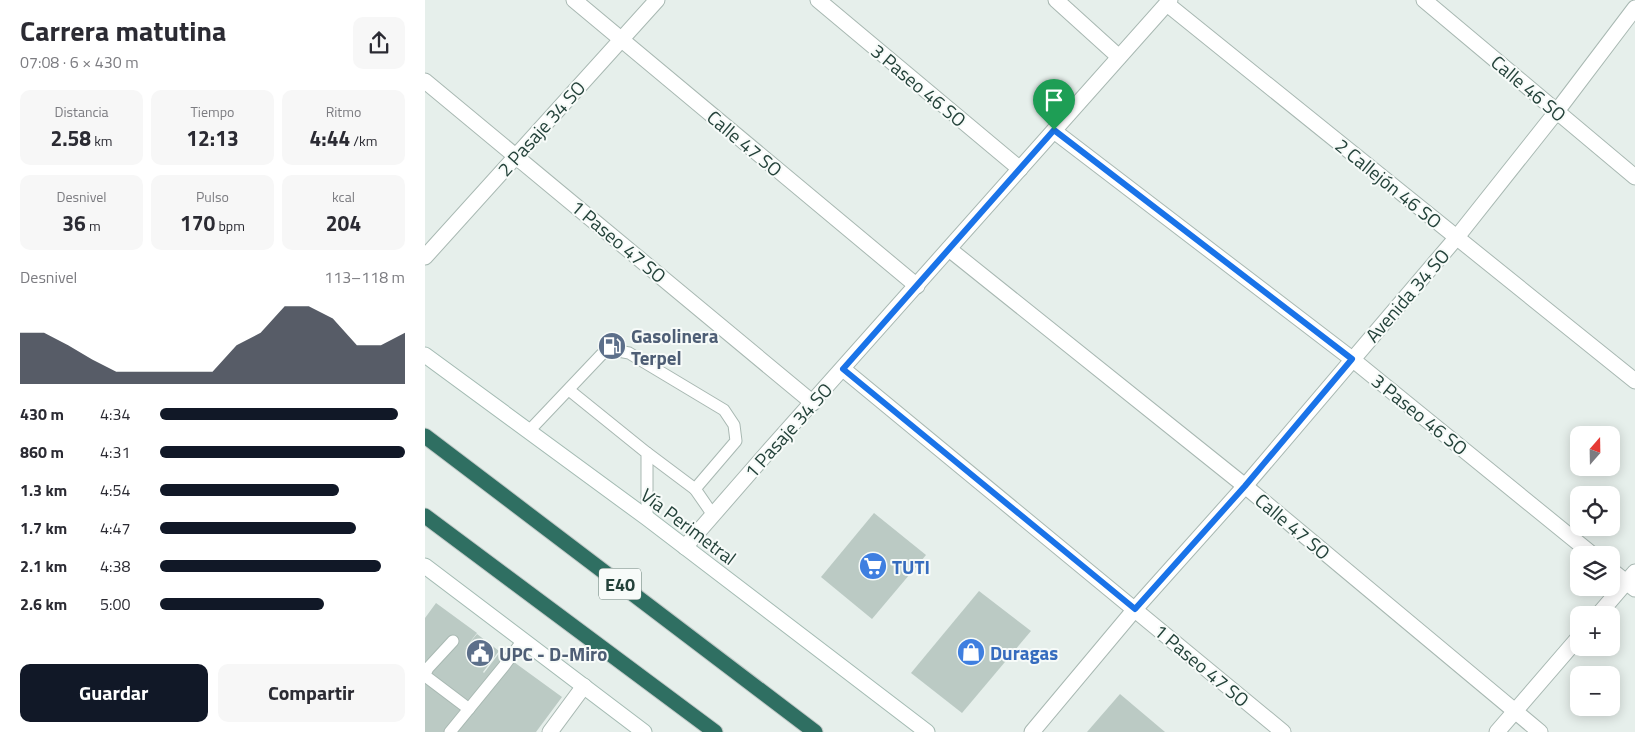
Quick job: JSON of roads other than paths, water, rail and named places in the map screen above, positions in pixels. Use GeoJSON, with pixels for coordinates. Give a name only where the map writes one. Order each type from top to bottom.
{"type":"FeatureCollection","features":[{"type":"Feature","properties":{"kind":"highway","name":"E40"},"geometry":{"type":"LineString","coordinates":[[425,436],[815,732]]}},
{"type":"Feature","properties":{"kind":"highway"},"geometry":{"type":"LineString","coordinates":[[425,516],[715,732]]}},
{"type":"Feature","properties":{"kind":"street","name":"Calle 47 SO"},"geometry":{"type":"LineString","coordinates":[[574,0],[917,286]]}},
{"type":"Feature","properties":{"kind":"street","name":"2 Pasaje 34 SO"},"geometry":{"type":"LineString","coordinates":[[425,257],[657,0]]}},
{"type":"Feature","properties":{"kind":"street","name":"3 Paseo 46 SO"},"geometry":{"type":"LineString","coordinates":[[818,0],[1020,169]]}},
{"type":"Feature","properties":{"kind":"street"},"geometry":{"type":"LineString","coordinates":[[1056,0],[1119,57]]}},
{"type":"Feature","properties":{"kind":"street","name":"Calle 46 SO"},"geometry":{"type":"LineString","coordinates":[[1424,0],[1635,177]]}},
{"type":"Feature","properties":{"kind":"street","name":"1 Pasaje 34 SO"},"geometry":{"type":"LineString","coordinates":[[685,547],[1168,2]]}},
{"type":"Feature","properties":{"kind":"street","name":"2 Callejón 46 SO"},"geometry":{"type":"LineString","coordinates":[[1168,2],[1635,381]]}},
{"type":"Feature","properties":{"kind":"street","name":"Avenida 34 SO"},"geometry":{"type":"LineString","coordinates":[[1031,732],[1135,609],[1245,486],[1457,238],[1635,8]]}},
{"type":"Feature","properties":{"kind":"street","name":"1 Paseo 47 SO"},"geometry":{"type":"LineString","coordinates":[[425,81],[517,155],[813,403]]}},
{"type":"Feature","properties":{"kind":"street","name":"3 Paseo 46 SO"},"geometry":{"type":"LineString","coordinates":[[1054,130],[1352,359],[1582,546]]}},
{"type":"Feature","properties":{"kind":"street","name":"Calle 47 SO"},"geometry":{"type":"LineString","coordinates":[[949,249],[1245,486],[1540,732]]}},
{"type":"Feature","properties":{"kind":"street","name":"Vía Perimetral"},"geometry":{"type":"LineString","coordinates":[[425,355],[647,518],[927,732]]}},
{"type":"Feature","properties":{"kind":"street","name":"1 Paseo 47 SO"},"geometry":{"type":"LineString","coordinates":[[843,369],[1283,732]]}},
{"type":"Feature","properties":{"kind":"street"},"geometry":{"type":"LineString","coordinates":[[425,566],[644,732]]}},
{"type":"Feature","properties":{"kind":"street"},"geometry":{"type":"LineString","coordinates":[[1607,606],[1632,581],[1620,575]]}},
{"type":"Feature","properties":{"kind":"street"},"geometry":{"type":"LineString","coordinates":[[1497,732],[1570,647]]}},
{"type":"Feature","properties":{"kind":"street"},"geometry":{"type":"LineString","coordinates":[[550,732],[584,686]]}},
{"type":"Feature","properties":{"kind":"lane"},"geometry":{"type":"LineString","coordinates":[[528,432],[602,354],[613,350],[629,353],[724,410],[734,425],[736,441],[695,489]]}},
{"type":"Feature","properties":{"kind":"lane"},"geometry":{"type":"LineString","coordinates":[[569,390],[695,489],[713,515]]}},
{"type":"Feature","properties":{"kind":"lane"},"geometry":{"type":"LineString","coordinates":[[647,453],[647,518]]}},
{"type":"Feature","properties":{"kind":"lane"},"geometry":{"type":"LineString","coordinates":[[450,732],[523,640]]}},
{"type":"Feature","properties":{"kind":"lane"},"geometry":{"type":"LineString","coordinates":[[453,641],[427,668],[425,674],[469,708]]}},
{"type":"Feature","properties":{"kind":"place","name":"Gasolinera Terpel"},"geometry":{"type":"Point","coordinates":[612,346]}},
{"type":"Feature","properties":{"kind":"place","name":"TUTI"},"geometry":{"type":"Point","coordinates":[873,566]}},
{"type":"Feature","properties":{"kind":"place","name":"Duragas"},"geometry":{"type":"Point","coordinates":[971,652]}},
{"type":"Feature","properties":{"kind":"place","name":"UPC - D-Miro"},"geometry":{"type":"Point","coordinates":[480,653]}}]}
